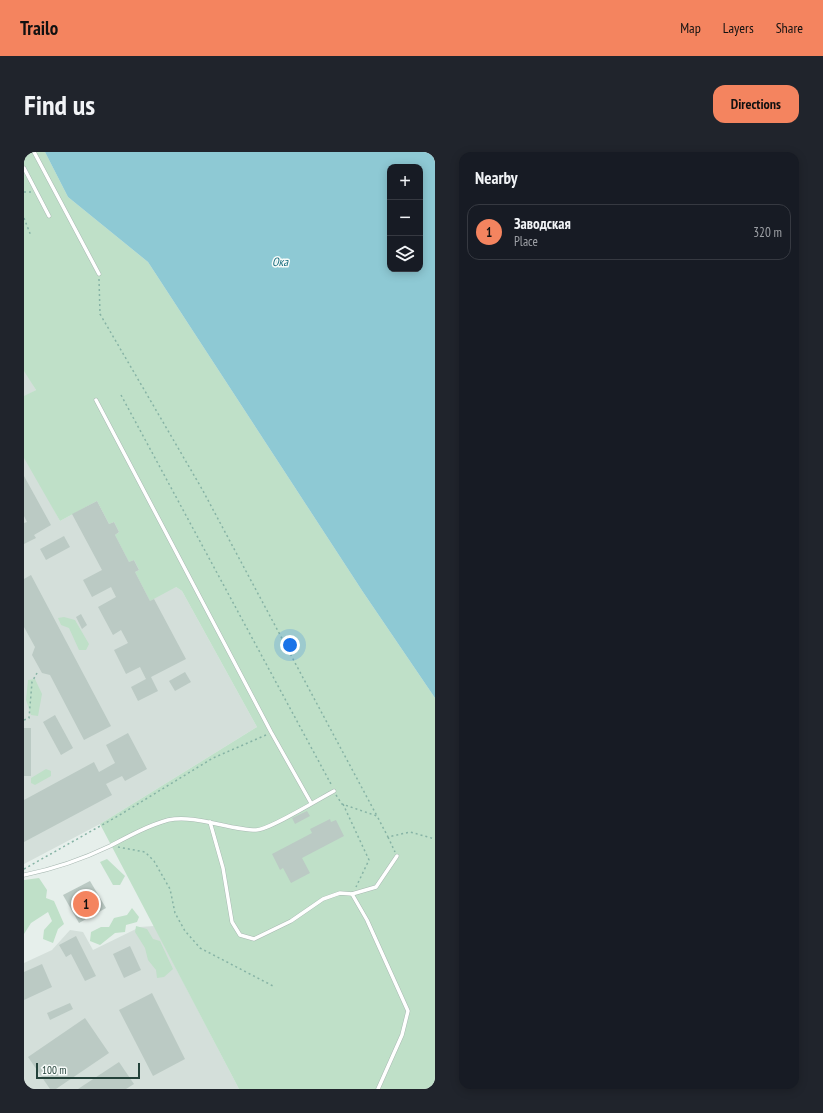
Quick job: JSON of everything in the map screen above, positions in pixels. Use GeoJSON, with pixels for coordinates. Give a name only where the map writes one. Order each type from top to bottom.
{"type":"FeatureCollection","features":[{"type":"Feature","properties":{"kind":"lane"},"geometry":{"type":"LineString","coordinates":[[34,152],[99,274]]}},
{"type":"Feature","properties":{"kind":"lane"},"geometry":{"type":"LineString","coordinates":[[24,168],[49,216]]}},
{"type":"Feature","properties":{"kind":"lane"},"geometry":{"type":"LineString","coordinates":[[96,400],[310,803]]}},
{"type":"Feature","properties":{"kind":"lane"},"geometry":{"type":"LineString","coordinates":[[24,875],[55,868],[110,846],[139,830],[170,820],[210,822],[257,830],[274,824],[334,791]]}},
{"type":"Feature","properties":{"kind":"lane"},"geometry":{"type":"LineString","coordinates":[[210,822],[223,868],[232,922],[240,935],[254,939],[291,921],[323,899],[340,893],[352,894],[376,887],[397,856]]}},
{"type":"Feature","properties":{"kind":"lane"},"geometry":{"type":"LineString","coordinates":[[352,894],[367,920],[408,1011],[402,1035],[378,1089]]}},
{"type":"Feature","properties":{"kind":"path"},"geometry":{"type":"LineString","coordinates":[[24,218],[31,236]]}},
{"type":"Feature","properties":{"kind":"path"},"geometry":{"type":"LineString","coordinates":[[99,274],[100,314],[202,489],[397,856]]}},
{"type":"Feature","properties":{"kind":"path"},"geometry":{"type":"LineString","coordinates":[[121,395],[342,804],[369,860],[359,883],[352,894]]}},
{"type":"Feature","properties":{"kind":"path"},"geometry":{"type":"LineString","coordinates":[[24,720],[29,718],[32,682],[37,674]]}},
{"type":"Feature","properties":{"kind":"path"},"geometry":{"type":"LineString","coordinates":[[24,869],[118,816],[213,758],[271,732]]}},
{"type":"Feature","properties":{"kind":"path"},"geometry":{"type":"LineString","coordinates":[[342,804],[377,816]]}},
{"type":"Feature","properties":{"kind":"path"},"geometry":{"type":"LineString","coordinates":[[388,837],[410,832],[435,839]]}},
{"type":"Feature","properties":{"kind":"path"},"geometry":{"type":"LineString","coordinates":[[110,846],[145,852],[154,861],[170,889],[175,913],[185,931],[200,948],[273,986]]}},
{"type":"Feature","properties":{"kind":"shaded area"},"geometry":{"type":"Polygon","coordinates":[[[24,368],[36,390],[24,397],[24,368]]]}},
{"type":"Feature","properties":{"kind":"shaded area"},"geometry":{"type":"Polygon","coordinates":[[[24,454],[60,521],[97,501],[109,524],[114,522],[119,532],[115,534],[139,570],[135,572],[176,587],[182,591],[257,727],[100,824],[24,864],[24,454]]]}},
{"type":"Feature","properties":{"kind":"shaded area"},"geometry":{"type":"Polygon","coordinates":[[[154,926],[239,1089],[24,1089],[24,963],[52,950],[70,930],[83,932],[93,950],[140,927],[154,926]]]}},
{"type":"Feature","properties":{"kind":"green space"},"geometry":{"type":"Polygon","coordinates":[[[24,152],[45,152],[68,197],[148,262],[363,592],[435,698],[435,1089],[239,1089],[100,824],[257,727],[182,591],[176,587],[150,601],[135,572],[139,570],[134,560],[129,562],[115,535],[119,532],[114,522],[109,524],[97,501],[60,521],[24,458],[24,396],[36,390],[24,371],[24,152]]]}},
{"type":"Feature","properties":{"kind":"green space"},"geometry":{"type":"Polygon","coordinates":[[[64,617],[75,620],[89,644],[86,650],[79,650],[69,628],[61,625],[58,618],[64,617]]]}},
{"type":"Feature","properties":{"kind":"green space"},"geometry":{"type":"Polygon","coordinates":[[[35,679],[42,694],[38,716],[31,715],[26,700],[28,680],[35,679]]]}},
{"type":"Feature","properties":{"kind":"green space"},"geometry":{"type":"Polygon","coordinates":[[[46,769],[51,771],[51,776],[35,785],[31,783],[31,778],[46,769]]]}},
{"type":"Feature","properties":{"kind":"green space"},"geometry":{"type":"Polygon","coordinates":[[[107,859],[125,876],[120,885],[113,885],[100,862],[107,859]]]}},
{"type":"Feature","properties":{"kind":"green space"},"geometry":{"type":"Polygon","coordinates":[[[39,878],[47,890],[46,898],[54,901],[64,924],[58,929],[53,943],[43,939],[44,930],[52,921],[48,912],[31,923],[24,934],[24,880],[39,878]]]}},
{"type":"Feature","properties":{"kind":"green space"},"geometry":{"type":"Polygon","coordinates":[[[132,908],[139,917],[137,922],[126,925],[125,932],[115,933],[100,945],[90,941],[91,932],[101,927],[109,927],[114,918],[127,915],[132,908]]]}},
{"type":"Feature","properties":{"kind":"green space"},"geometry":{"type":"Polygon","coordinates":[[[136,926],[147,929],[153,939],[160,941],[173,969],[164,977],[157,978],[156,970],[148,960],[145,948],[135,932],[136,926]]]}},
{"type":"Feature","properties":{"kind":"water","name":"Ока"},"geometry":{"type":"Polygon","coordinates":[[[45,152],[435,152],[435,698],[363,592],[148,262],[68,197],[45,152]]]}},
{"type":"Feature","properties":{"kind":"building"},"geometry":{"type":"Polygon","coordinates":[[[24,476],[51,525],[34,535],[36,538],[24,544],[24,523],[27,522],[24,516],[24,476]]]}},
{"type":"Feature","properties":{"kind":"building"},"geometry":{"type":"Polygon","coordinates":[[[97,501],[109,524],[114,522],[119,532],[115,535],[129,562],[134,560],[139,570],[135,572],[150,601],[154,599],[186,659],[151,677],[158,691],[138,701],[131,687],[146,679],[140,667],[126,674],[114,650],[128,643],[121,630],[113,635],[98,607],[116,597],[111,587],[92,597],[83,580],[102,570],[72,514],[97,501]]]}},
{"type":"Feature","properties":{"kind":"building"},"geometry":{"type":"Polygon","coordinates":[[[64,536],[70,547],[46,560],[40,549],[64,536]]]}},
{"type":"Feature","properties":{"kind":"building"},"geometry":{"type":"Polygon","coordinates":[[[31,575],[111,726],[84,740],[50,675],[42,673],[32,655],[35,647],[24,627],[24,579],[31,575]]]}},
{"type":"Feature","properties":{"kind":"building"},"geometry":{"type":"Polygon","coordinates":[[[81,614],[87,625],[82,629],[76,617],[81,614]]]}},
{"type":"Feature","properties":{"kind":"building"},"geometry":{"type":"Polygon","coordinates":[[[185,672],[191,682],[175,691],[169,681],[185,672]]]}},
{"type":"Feature","properties":{"kind":"building"},"geometry":{"type":"Polygon","coordinates":[[[55,715],[73,748],[61,755],[43,722],[55,715]]]}},
{"type":"Feature","properties":{"kind":"building"},"geometry":{"type":"Polygon","coordinates":[[[24,728],[31,728],[31,776],[24,776],[24,728]]]}},
{"type":"Feature","properties":{"kind":"building"},"geometry":{"type":"Polygon","coordinates":[[[128,733],[147,769],[125,781],[122,776],[106,784],[112,795],[24,842],[24,800],[94,762],[99,772],[115,763],[106,745],[128,733]]]}},
{"type":"Feature","properties":{"kind":"building"},"geometry":{"type":"Polygon","coordinates":[[[307,811],[310,816],[295,824],[292,818],[307,811]]]}},
{"type":"Feature","properties":{"kind":"building"},"geometry":{"type":"Polygon","coordinates":[[[330,819],[331,822],[336,820],[344,836],[302,858],[310,873],[291,883],[283,868],[280,870],[272,854],[312,833],[310,829],[330,819]]]}},
{"type":"Feature","properties":{"kind":"building"},"geometry":{"type":"Polygon","coordinates":[[[90,881],[106,908],[79,923],[63,895],[90,881]]]}},
{"type":"Feature","properties":{"kind":"building"},"geometry":{"type":"Polygon","coordinates":[[[76,936],[96,976],[85,981],[71,954],[66,957],[59,945],[76,936]]]}},
{"type":"Feature","properties":{"kind":"building"},"geometry":{"type":"Polygon","coordinates":[[[130,946],[141,970],[124,978],[113,954],[130,946]]]}},
{"type":"Feature","properties":{"kind":"building"},"geometry":{"type":"Polygon","coordinates":[[[42,964],[52,987],[24,1000],[24,972],[42,964]]]}},
{"type":"Feature","properties":{"kind":"building"},"geometry":{"type":"Polygon","coordinates":[[[152,993],[185,1059],[153,1076],[119,1010],[152,993]]]}},
{"type":"Feature","properties":{"kind":"building"},"geometry":{"type":"Polygon","coordinates":[[[70,1003],[73,1009],[50,1020],[47,1013],[70,1003]]]}},
{"type":"Feature","properties":{"kind":"building"},"geometry":{"type":"Polygon","coordinates":[[[85,1018],[109,1053],[56,1089],[50,1089],[28,1057],[85,1018]]]}},
{"type":"Feature","properties":{"kind":"building"},"geometry":{"type":"Polygon","coordinates":[[[119,1062],[134,1084],[126,1089],[78,1089],[119,1062]]]}},
{"type":"Feature","properties":{"kind":"place","name":"Заводская"},"geometry":{"type":"Point","coordinates":[86,904]}}]}
